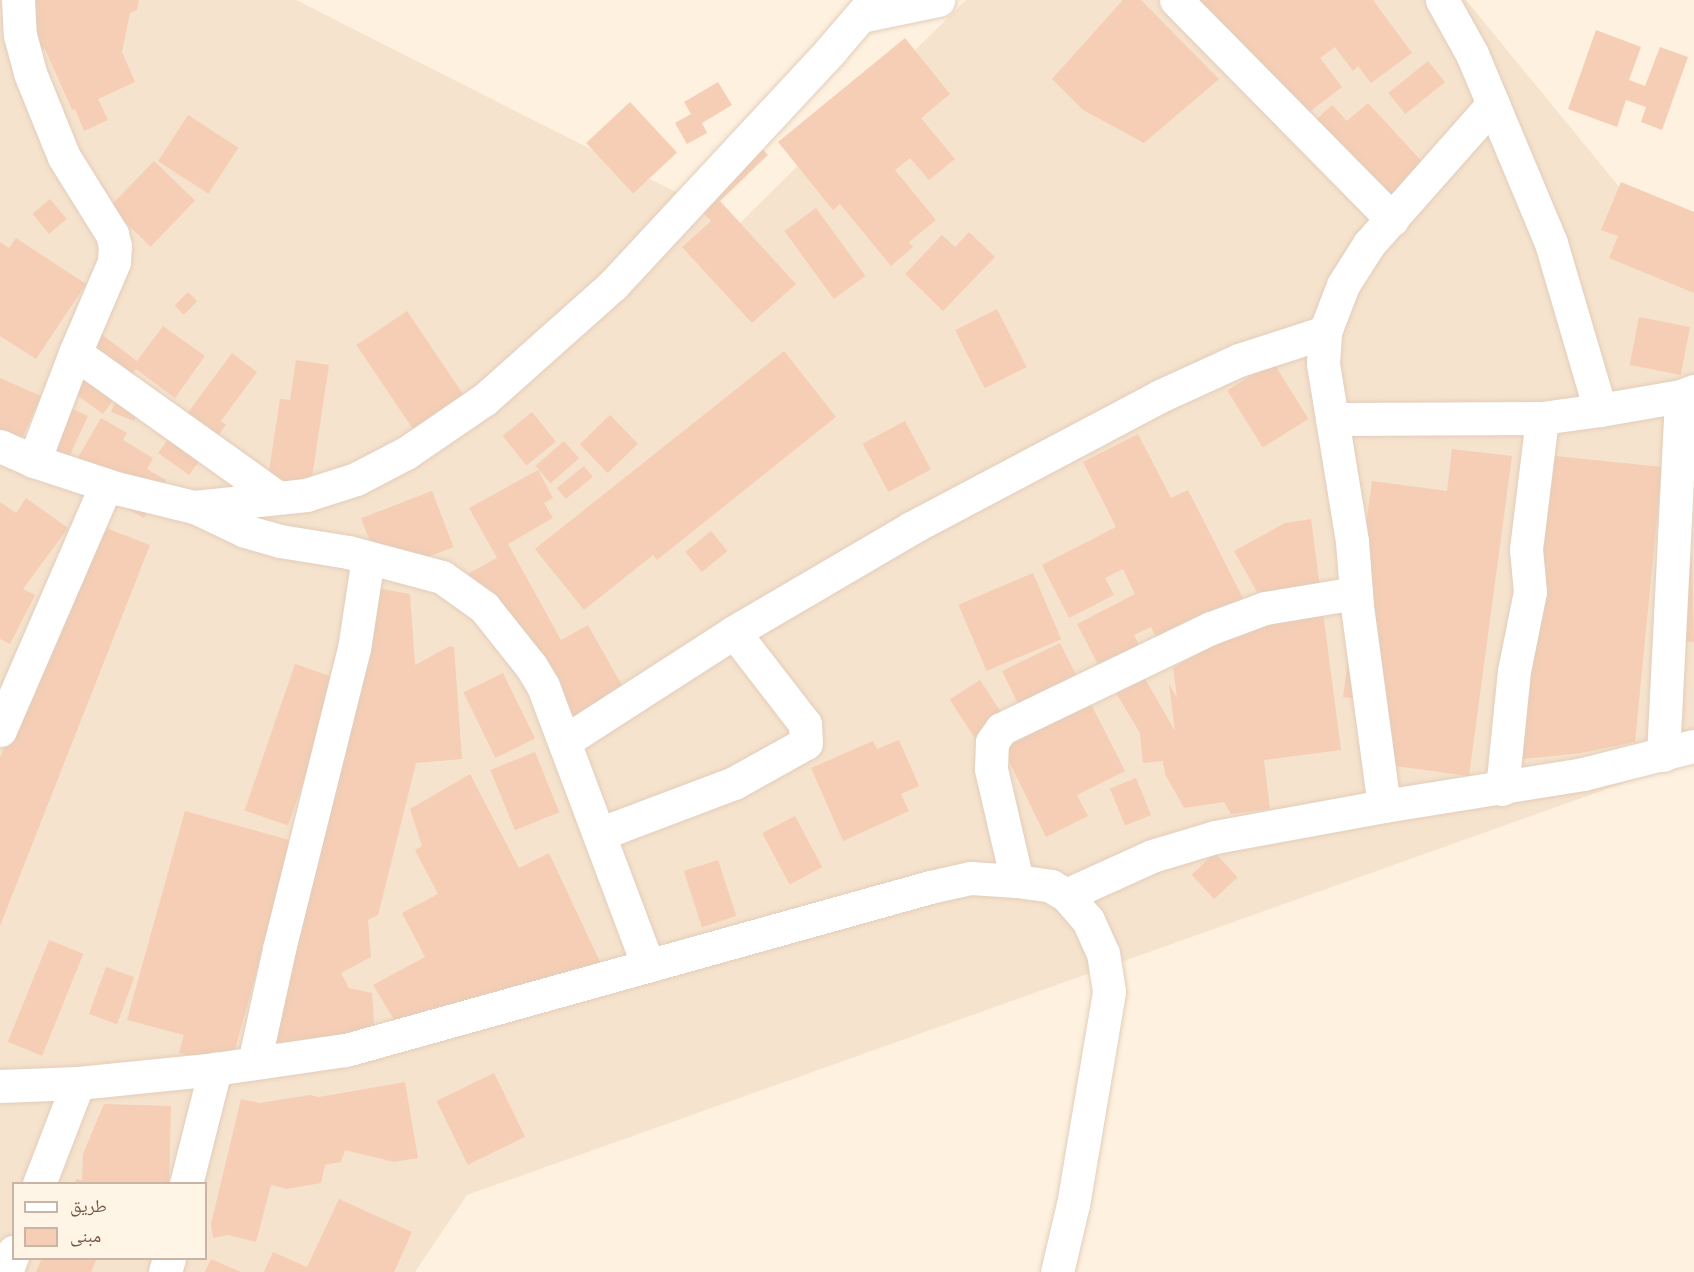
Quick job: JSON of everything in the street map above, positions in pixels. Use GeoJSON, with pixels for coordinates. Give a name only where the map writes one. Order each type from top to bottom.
{"type":"FeatureCollection","features":[{"type":"Feature","properties":{"kind":"street"},"geometry":{"type":"LineString","coordinates":[[18,0],[21,35],[34,84],[64,157],[112,234],[115,246],[114,262],[75,353],[34,460]]}},
{"type":"Feature","properties":{"kind":"street"},"geometry":{"type":"LineString","coordinates":[[194,507],[306,495],[356,479],[406,453],[485,399],[613,285],[867,8],[938,0]]}},
{"type":"Feature","properties":{"kind":"street"},"geometry":{"type":"LineString","coordinates":[[1176,0],[1392,219]]}},
{"type":"Feature","properties":{"kind":"street"},"geometry":{"type":"LineString","coordinates":[[1442,0],[1472,54],[1551,243],[1600,410]]}},
{"type":"Feature","properties":{"kind":"street"},"geometry":{"type":"LineString","coordinates":[[1384,806],[1356,593],[1352,541],[1323,363],[1325,332],[1343,285],[1370,244],[1493,104]]}},
{"type":"Feature","properties":{"kind":"street"},"geometry":{"type":"LineString","coordinates":[[565,741],[734,632],[911,528],[1158,397],[1239,360],[1325,332]]}},
{"type":"Feature","properties":{"kind":"street"},"geometry":{"type":"LineString","coordinates":[[75,353],[278,498]]}},
{"type":"Feature","properties":{"kind":"street"},"geometry":{"type":"LineString","coordinates":[[1066,895],[1152,856],[1215,837],[1384,806],[1502,789],[1679,751],[1688,393],[1600,410],[1542,418],[1332,419]]}},
{"type":"Feature","properties":{"kind":"street"},"geometry":{"type":"LineString","coordinates":[[1502,789],[1514,671],[1530,592],[1526,549],[1542,418]]}},
{"type":"Feature","properties":{"kind":"street"},"geometry":{"type":"LineString","coordinates":[[0,446],[106,484],[194,507],[245,531],[442,577],[484,608],[537,676],[565,741],[648,966]]}},
{"type":"Feature","properties":{"kind":"street"},"geometry":{"type":"LineString","coordinates":[[0,730],[106,484]]}},
{"type":"Feature","properties":{"kind":"street"},"geometry":{"type":"LineString","coordinates":[[254,1063],[279,949],[354,649],[368,558]]}},
{"type":"Feature","properties":{"kind":"street"},"geometry":{"type":"LineString","coordinates":[[1017,881],[991,769],[992,742],[1000,729],[1211,628],[1265,608],[1356,593]]}},
{"type":"Feature","properties":{"kind":"street"},"geometry":{"type":"LineString","coordinates":[[599,834],[734,783],[806,743],[808,733],[805,724],[734,632]]}},
{"type":"Feature","properties":{"kind":"street"},"geometry":{"type":"LineString","coordinates":[[0,1086],[78,1083],[215,1069],[346,1050],[930,887],[971,878],[1051,886],[1066,895],[1088,920],[1103,953],[1109,992],[1073,1204],[1057,1272]]}},
{"type":"Feature","properties":{"kind":"street"},"geometry":{"type":"LineString","coordinates":[[187,1182],[215,1069]]}},
{"type":"Feature","properties":{"kind":"street"},"geometry":{"type":"LineString","coordinates":[[40,1182],[78,1083]]}},
{"type":"Feature","properties":{"kind":"street"},"geometry":{"type":"LineString","coordinates":[[6,1272],[12,1256]]}},
{"type":"Feature","properties":{"kind":"shaded area"},"geometry":{"type":"Polygon","coordinates":[[[0,0],[296,0],[739,224],[966,0],[1466,0],[1694,278],[1694,758],[467,1195],[415,1272],[0,1272],[0,0]]]}},
{"type":"Feature","properties":{"kind":"building"},"geometry":{"type":"Polygon","coordinates":[[[25,0],[139,0],[137,10],[130,13],[122,52],[135,82],[98,99],[108,120],[84,131],[75,109],[72,110],[45,49],[27,45],[25,0]]]}},
{"type":"Feature","properties":{"kind":"building"},"geometry":{"type":"Polygon","coordinates":[[[1123,0],[1141,0],[1219,79],[1144,143],[1083,110],[1052,79],[1123,0]]]}},
{"type":"Feature","properties":{"kind":"building"},"geometry":{"type":"Polygon","coordinates":[[[1185,0],[1373,0],[1412,53],[1371,83],[1358,66],[1353,71],[1335,47],[1320,58],[1342,87],[1283,132],[1185,0]]]}},
{"type":"Feature","properties":{"kind":"building"},"geometry":{"type":"Polygon","coordinates":[[[1596,30],[1641,47],[1629,80],[1645,86],[1660,47],[1688,57],[1662,130],[1641,122],[1646,107],[1626,100],[1617,127],[1568,109],[1596,30]]]}},
{"type":"Feature","properties":{"kind":"building"},"geometry":{"type":"Polygon","coordinates":[[[905,38],[950,94],[921,118],[955,159],[929,180],[910,158],[895,170],[936,220],[909,242],[913,247],[891,266],[840,204],[833,210],[778,142],[905,38]]]}},
{"type":"Feature","properties":{"kind":"building"},"geometry":{"type":"Polygon","coordinates":[[[1428,61],[1445,82],[1405,114],[1388,93],[1428,61]]]}},
{"type":"Feature","properties":{"kind":"building"},"geometry":{"type":"Polygon","coordinates":[[[718,82],[732,105],[702,123],[707,133],[687,144],[675,123],[691,114],[684,102],[718,82]]]}},
{"type":"Feature","properties":{"kind":"building"},"geometry":{"type":"Polygon","coordinates":[[[630,102],[677,152],[633,193],[586,143],[630,102]]]}},
{"type":"Feature","properties":{"kind":"building"},"geometry":{"type":"Polygon","coordinates":[[[1368,103],[1427,167],[1370,219],[1295,139],[1332,105],[1347,121],[1368,103]]]}},
{"type":"Feature","properties":{"kind":"building"},"geometry":{"type":"Polygon","coordinates":[[[188,115],[238,148],[208,194],[158,161],[188,115]]]}},
{"type":"Feature","properties":{"kind":"building"},"geometry":{"type":"Polygon","coordinates":[[[750,136],[768,155],[720,201],[796,284],[752,323],[682,247],[711,221],[686,195],[750,136]]]}},
{"type":"Feature","properties":{"kind":"building"},"geometry":{"type":"Polygon","coordinates":[[[154,161],[195,201],[151,247],[110,207],[154,161]]]}},
{"type":"Feature","properties":{"kind":"building"},"geometry":{"type":"Polygon","coordinates":[[[1621,182],[1694,212],[1694,293],[1609,258],[1618,236],[1601,230],[1621,182]]]}},
{"type":"Feature","properties":{"kind":"building"},"geometry":{"type":"Polygon","coordinates":[[[50,199],[67,219],[49,234],[32,214],[50,199]]]}},
{"type":"Feature","properties":{"kind":"building"},"geometry":{"type":"Polygon","coordinates":[[[816,208],[865,276],[834,299],[784,231],[816,208]]]}},
{"type":"Feature","properties":{"kind":"building"},"geometry":{"type":"Polygon","coordinates":[[[969,232],[995,257],[943,311],[905,274],[942,235],[955,247],[969,232]]]}},
{"type":"Feature","properties":{"kind":"building"},"geometry":{"type":"Polygon","coordinates":[[[16,238],[86,284],[36,359],[0,336],[0,242],[9,248],[16,238]]]}},
{"type":"Feature","properties":{"kind":"building"},"geometry":{"type":"Polygon","coordinates":[[[188,292],[197,301],[184,315],[175,305],[188,292]]]}},
{"type":"Feature","properties":{"kind":"building"},"geometry":{"type":"Polygon","coordinates":[[[997,309],[1027,367],[985,388],[955,330],[997,309]]]}},
{"type":"Feature","properties":{"kind":"building"},"geometry":{"type":"Polygon","coordinates":[[[407,311],[477,415],[426,449],[356,345],[407,311]]]}},
{"type":"Feature","properties":{"kind":"building"},"geometry":{"type":"Polygon","coordinates":[[[1639,317],[1690,327],[1681,375],[1630,365],[1639,317]]]}},
{"type":"Feature","properties":{"kind":"building"},"geometry":{"type":"Polygon","coordinates":[[[163,326],[205,356],[175,398],[136,369],[103,414],[59,382],[96,330],[137,361],[163,326]]]}},
{"type":"Feature","properties":{"kind":"building"},"geometry":{"type":"Polygon","coordinates":[[[784,351],[836,417],[657,560],[653,555],[584,610],[535,549],[784,351]]]}},
{"type":"Feature","properties":{"kind":"building"},"geometry":{"type":"Polygon","coordinates":[[[232,353],[257,372],[221,421],[226,425],[189,475],[158,453],[232,353]]]}},
{"type":"Feature","properties":{"kind":"building"},"geometry":{"type":"Polygon","coordinates":[[[296,360],[329,365],[310,490],[267,484],[280,399],[290,400],[296,360]]]}},
{"type":"Feature","properties":{"kind":"building"},"geometry":{"type":"Polygon","coordinates":[[[1273,362],[1309,419],[1263,447],[1227,391],[1273,362]]]}},
{"type":"Feature","properties":{"kind":"building"},"geometry":{"type":"Polygon","coordinates":[[[0,378],[41,396],[10,465],[0,460],[0,378]]]}},
{"type":"Feature","properties":{"kind":"building"},"geometry":{"type":"Polygon","coordinates":[[[119,392],[142,400],[134,421],[111,412],[119,392]]]}},
{"type":"Feature","properties":{"kind":"building"},"geometry":{"type":"Polygon","coordinates":[[[51,399],[88,416],[58,481],[51,399]]]}},
{"type":"Feature","properties":{"kind":"building"},"geometry":{"type":"Polygon","coordinates":[[[532,412],[556,442],[526,465],[502,436],[532,412]]]}},
{"type":"Feature","properties":{"kind":"building"},"geometry":{"type":"Polygon","coordinates":[[[610,415],[638,444],[608,473],[580,444],[610,415]]]}},
{"type":"Feature","properties":{"kind":"building"},"geometry":{"type":"Polygon","coordinates":[[[101,418],[127,433],[123,440],[153,458],[147,469],[166,480],[144,518],[102,494],[63,483],[101,418]]]}},
{"type":"Feature","properties":{"kind":"building"},"geometry":{"type":"Polygon","coordinates":[[[905,421],[931,470],[888,492],[863,444],[905,421]]]}},
{"type":"Feature","properties":{"kind":"building"},"geometry":{"type":"Polygon","coordinates":[[[1138,434],[1171,498],[1188,490],[1249,610],[1164,653],[1151,627],[1134,635],[1148,663],[1108,684],[1077,624],[1135,594],[1123,569],[1105,578],[1114,595],[1069,618],[1042,565],[1116,527],[1083,462],[1138,434]]]}},
{"type":"Feature","properties":{"kind":"building"},"geometry":{"type":"Polygon","coordinates":[[[564,441],[579,458],[550,483],[535,466],[564,441]]]}},
{"type":"Feature","properties":{"kind":"building"},"geometry":{"type":"Polygon","coordinates":[[[1452,449],[1512,456],[1469,776],[1373,763],[1381,702],[1343,697],[1372,481],[1447,491],[1452,449]]]}},
{"type":"Feature","properties":{"kind":"building"},"geometry":{"type":"Polygon","coordinates":[[[1546,455],[1662,467],[1635,742],[1581,753],[1515,760],[1546,455]]]}},
{"type":"Feature","properties":{"kind":"building"},"geometry":{"type":"Polygon","coordinates":[[[584,466],[593,477],[566,499],[557,488],[584,466]]]}},
{"type":"Feature","properties":{"kind":"building"},"geometry":{"type":"Polygon","coordinates":[[[538,470],[553,498],[544,503],[553,518],[508,544],[561,640],[588,625],[634,707],[565,745],[469,573],[497,558],[469,508],[538,470]]]}},
{"type":"Feature","properties":{"kind":"building"},"geometry":{"type":"Polygon","coordinates":[[[432,491],[454,547],[383,574],[361,518],[432,491]]]}},
{"type":"Feature","properties":{"kind":"building"},"geometry":{"type":"Polygon","coordinates":[[[26,498],[68,528],[23,589],[35,595],[10,644],[0,639],[0,502],[16,513],[26,498]]]}},
{"type":"Feature","properties":{"kind":"building"},"geometry":{"type":"Polygon","coordinates":[[[1311,519],[1341,750],[1264,760],[1270,809],[1231,814],[1224,802],[1184,808],[1165,774],[1163,761],[1143,763],[1140,733],[1116,693],[1144,677],[1175,731],[1169,684],[1177,698],[1173,668],[1269,613],[1234,551],[1285,523],[1311,519]]]}},
{"type":"Feature","properties":{"kind":"building"},"geometry":{"type":"Polygon","coordinates":[[[93,523],[150,545],[0,926],[0,758],[93,523]]]}},
{"type":"Feature","properties":{"kind":"building"},"geometry":{"type":"Polygon","coordinates":[[[711,531],[727,551],[702,572],[685,552],[711,531]]]}},
{"type":"Feature","properties":{"kind":"building"},"geometry":{"type":"Polygon","coordinates":[[[1692,552],[1694,642],[1670,640],[1676,563],[1691,564],[1692,552]]]}},
{"type":"Feature","properties":{"kind":"building"},"geometry":{"type":"Polygon","coordinates":[[[1033,573],[1061,639],[987,671],[958,605],[1033,573]]]}},
{"type":"Feature","properties":{"kind":"building"},"geometry":{"type":"Polygon","coordinates":[[[372,587],[410,594],[415,665],[450,646],[454,647],[462,759],[416,763],[378,915],[368,920],[371,957],[341,973],[349,988],[372,993],[375,1036],[277,1051],[272,1040],[372,587]]]}},
{"type":"Feature","properties":{"kind":"building"},"geometry":{"type":"Polygon","coordinates":[[[1060,643],[1125,771],[1077,795],[1088,816],[1046,837],[1002,747],[1032,732],[1002,671],[1060,643]]]}},
{"type":"Feature","properties":{"kind":"building"},"geometry":{"type":"Polygon","coordinates":[[[295,664],[338,679],[288,826],[245,811],[295,664]]]}},
{"type":"Feature","properties":{"kind":"building"},"geometry":{"type":"Polygon","coordinates":[[[503,673],[535,739],[495,758],[463,692],[503,673]]]}},
{"type":"Feature","properties":{"kind":"building"},"geometry":{"type":"Polygon","coordinates":[[[980,680],[1006,720],[976,740],[950,700],[980,680]]]}},
{"type":"Feature","properties":{"kind":"building"},"geometry":{"type":"Polygon","coordinates":[[[899,740],[919,786],[901,794],[909,811],[843,841],[811,768],[873,741],[877,749],[899,740]]]}},
{"type":"Feature","properties":{"kind":"building"},"geometry":{"type":"Polygon","coordinates":[[[535,752],[559,812],[515,830],[490,770],[535,752]]]}},
{"type":"Feature","properties":{"kind":"building"},"geometry":{"type":"Polygon","coordinates":[[[470,774],[519,868],[549,853],[601,964],[398,1026],[373,985],[425,957],[402,913],[438,894],[415,850],[422,846],[410,809],[470,774]]]}},
{"type":"Feature","properties":{"kind":"building"},"geometry":{"type":"Polygon","coordinates":[[[1136,778],[1151,815],[1125,826],[1110,788],[1136,778]]]}},
{"type":"Feature","properties":{"kind":"building"},"geometry":{"type":"Polygon","coordinates":[[[185,811],[293,841],[230,1067],[179,1053],[184,1035],[127,1020],[185,811]]]}},
{"type":"Feature","properties":{"kind":"building"},"geometry":{"type":"Polygon","coordinates":[[[795,816],[822,867],[790,885],[762,833],[795,816]]]}},
{"type":"Feature","properties":{"kind":"building"},"geometry":{"type":"Polygon","coordinates":[[[1215,853],[1238,877],[1214,899],[1192,875],[1215,853]]]}},
{"type":"Feature","properties":{"kind":"building"},"geometry":{"type":"Polygon","coordinates":[[[718,860],[736,916],[702,927],[684,871],[718,860]]]}},
{"type":"Feature","properties":{"kind":"building"},"geometry":{"type":"Polygon","coordinates":[[[49,940],[83,954],[42,1056],[8,1042],[49,940]]]}},
{"type":"Feature","properties":{"kind":"building"},"geometry":{"type":"Polygon","coordinates":[[[106,967],[134,977],[117,1024],[89,1014],[106,967]]]}},
{"type":"Feature","properties":{"kind":"building"},"geometry":{"type":"Polygon","coordinates":[[[494,1073],[525,1137],[468,1165],[436,1101],[494,1073]]]}},
{"type":"Feature","properties":{"kind":"building"},"geometry":{"type":"Polygon","coordinates":[[[405,1082],[418,1158],[394,1162],[345,1150],[341,1162],[325,1165],[321,1183],[287,1189],[271,1185],[256,1242],[228,1235],[213,1238],[211,1224],[241,1099],[260,1103],[310,1095],[319,1097],[405,1082]]]}},
{"type":"Feature","properties":{"kind":"building"},"geometry":{"type":"Polygon","coordinates":[[[104,1104],[171,1106],[169,1182],[75,1182],[76,1179],[82,1180],[83,1154],[104,1104]]]}},
{"type":"Feature","properties":{"kind":"building"},"geometry":{"type":"Polygon","coordinates":[[[339,1199],[412,1232],[394,1272],[264,1272],[273,1252],[307,1267],[339,1199]]]}},
{"type":"Feature","properties":{"kind":"building"},"geometry":{"type":"Polygon","coordinates":[[[211,1259],[241,1272],[205,1272],[211,1259]]]}},
{"type":"Feature","properties":{"kind":"building"},"geometry":{"type":"Polygon","coordinates":[[[41,1260],[96,1260],[91,1272],[36,1272],[41,1260]]]}}]}
